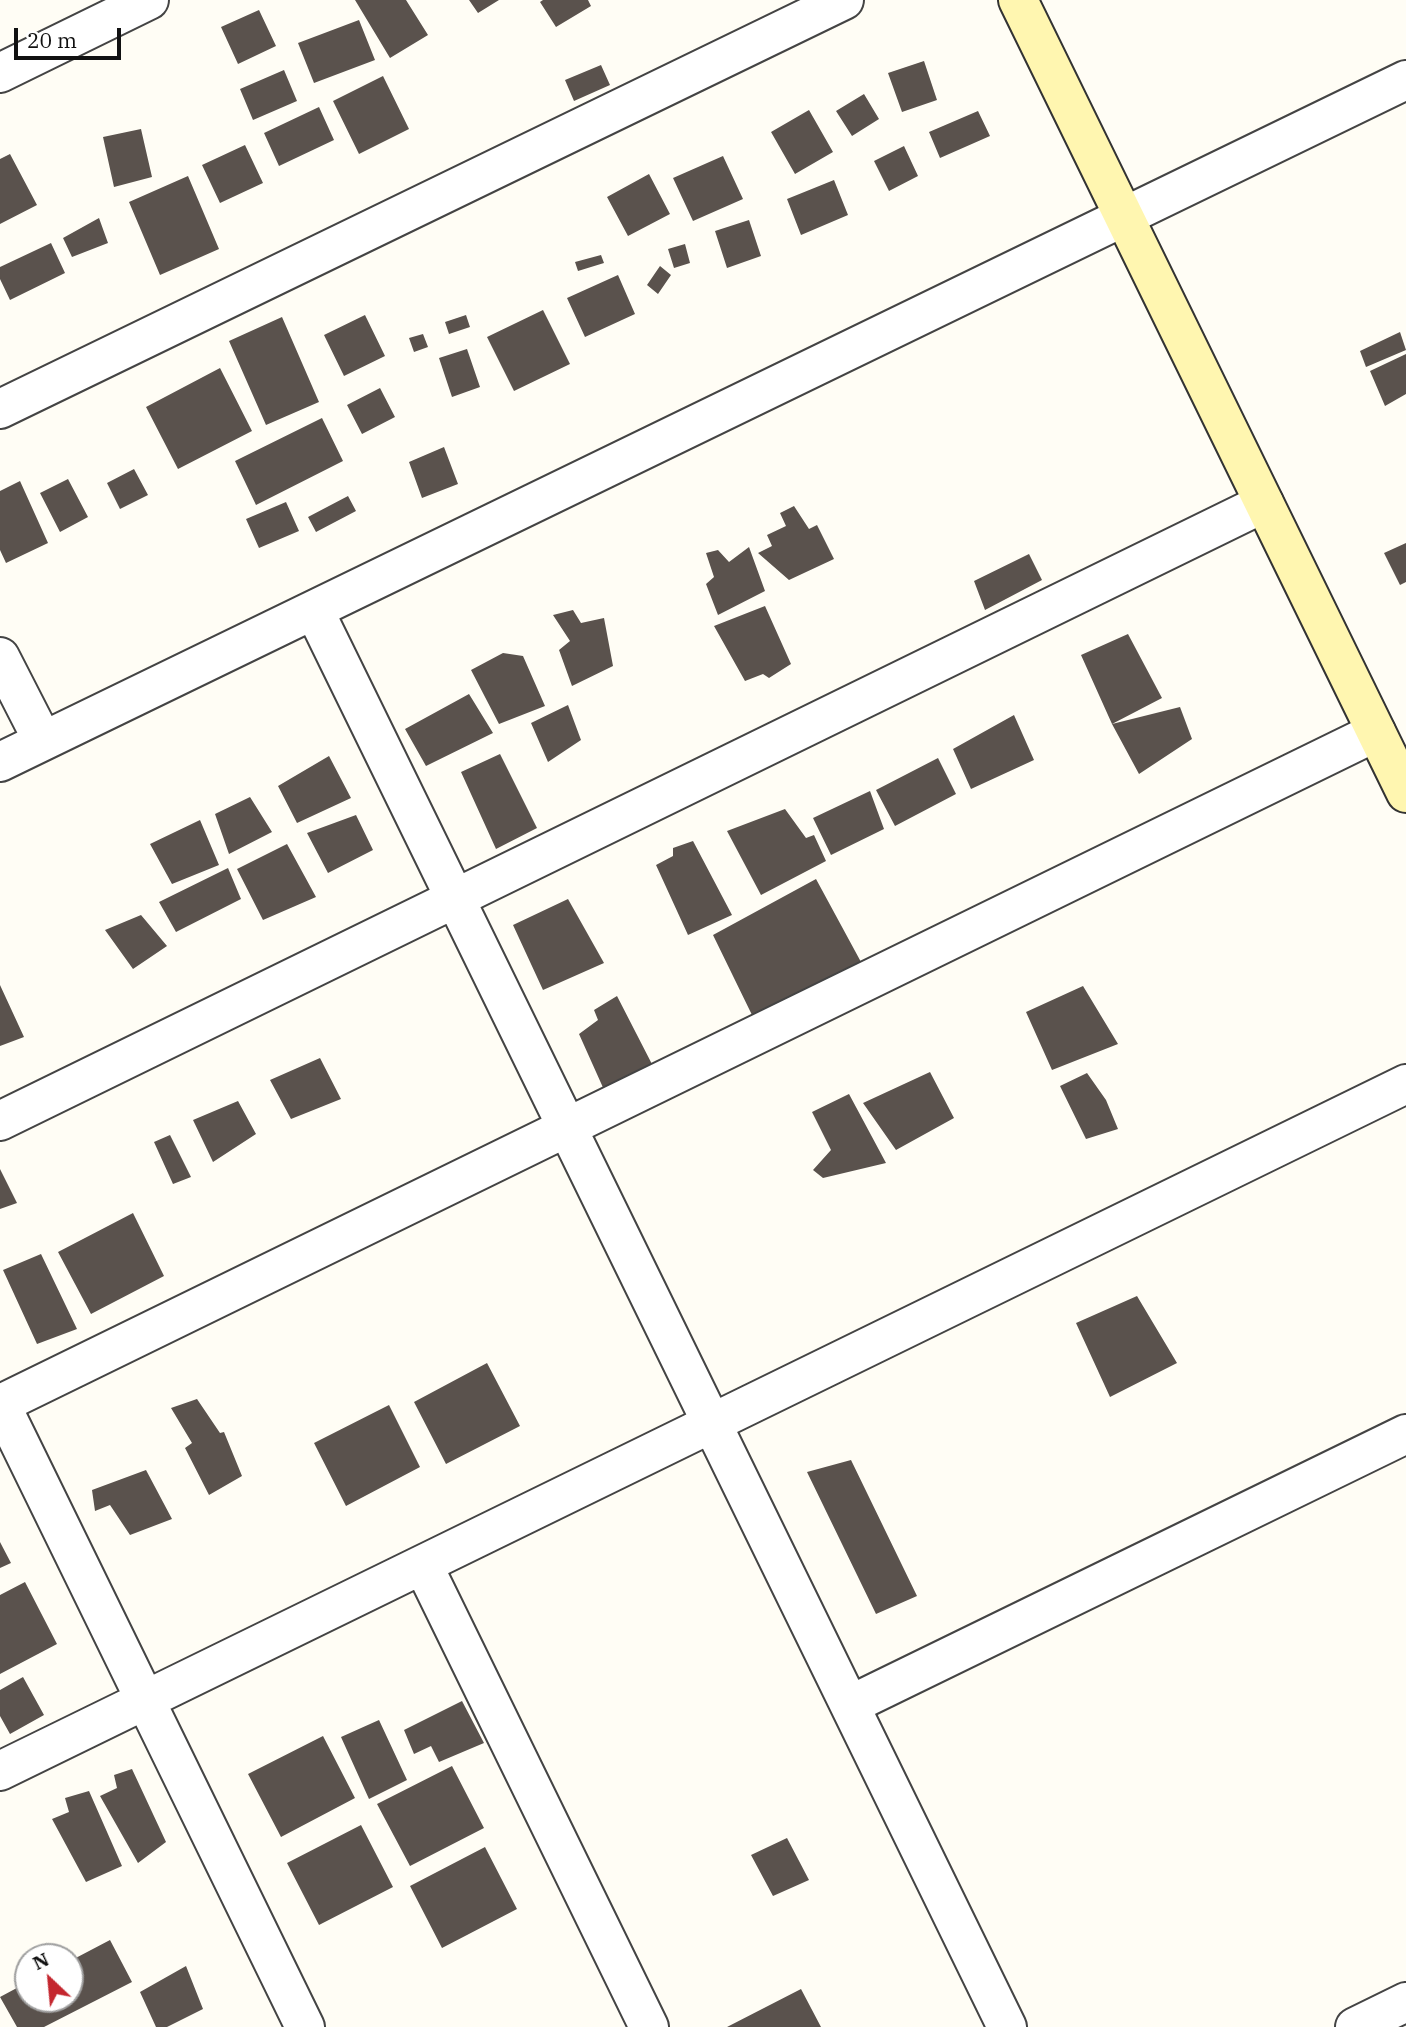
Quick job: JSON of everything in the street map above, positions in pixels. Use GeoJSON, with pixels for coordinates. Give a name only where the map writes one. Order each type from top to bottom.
{"type":"FeatureCollection","features":[{"type":"Feature","properties":{"kind":"street"},"geometry":{"type":"LineString","coordinates":[[0,73],[149,0]]}},
{"type":"Feature","properties":{"kind":"street"},"geometry":{"type":"LineString","coordinates":[[0,410],[844,0]]}},
{"type":"Feature","properties":{"kind":"street"},"geometry":{"type":"LineString","coordinates":[[1018,0],[1406,793]]}},
{"type":"Feature","properties":{"kind":"street"},"geometry":{"type":"LineString","coordinates":[[0,762],[1406,80]]}},
{"type":"Feature","properties":{"kind":"street"},"geometry":{"type":"LineString","coordinates":[[0,1121],[1264,503]]}},
{"type":"Feature","properties":{"kind":"street"},"geometry":{"type":"LineString","coordinates":[[314,610],[1007,2027]]}},
{"type":"Feature","properties":{"kind":"street"},"geometry":{"type":"LineString","coordinates":[[0,657],[43,741]]}},
{"type":"Feature","properties":{"kind":"street"},"geometry":{"type":"LineString","coordinates":[[305,2027],[0,1404],[1376,732]]}},
{"type":"Feature","properties":{"kind":"street"},"geometry":{"type":"LineString","coordinates":[[0,1771],[1406,1084]]}},
{"type":"Feature","properties":{"kind":"street"},"geometry":{"type":"LineString","coordinates":[[850,1705],[1406,1434]]}},
{"type":"Feature","properties":{"kind":"street"},"geometry":{"type":"LineString","coordinates":[[423,1565],[649,2027]]}},
{"type":"Feature","properties":{"kind":"street"},"geometry":{"type":"LineString","coordinates":[[1357,2027],[1406,2002]]}},
{"type":"Feature","properties":{"kind":"building"},"geometry":{"type":"Polygon","coordinates":[[[355,0],[406,0],[428,35],[390,58],[355,0]]]}},
{"type":"Feature","properties":{"kind":"building"},"geometry":{"type":"Polygon","coordinates":[[[469,0],[499,0],[478,13],[469,0]]]}},
{"type":"Feature","properties":{"kind":"building"},"geometry":{"type":"Polygon","coordinates":[[[588,0],[591,6],[556,27],[540,2],[588,0]]]}},
{"type":"Feature","properties":{"kind":"building"},"geometry":{"type":"Polygon","coordinates":[[[259,10],[276,46],[238,64],[221,27],[259,10]]]}},
{"type":"Feature","properties":{"kind":"building"},"geometry":{"type":"Polygon","coordinates":[[[359,20],[375,60],[314,83],[298,43],[359,20]]]}},
{"type":"Feature","properties":{"kind":"building"},"geometry":{"type":"Polygon","coordinates":[[[924,61],[937,100],[902,112],[888,73],[924,61]]]}},
{"type":"Feature","properties":{"kind":"building"},"geometry":{"type":"Polygon","coordinates":[[[601,65],[610,85],[574,101],[565,80],[601,65]]]}},
{"type":"Feature","properties":{"kind":"building"},"geometry":{"type":"Polygon","coordinates":[[[284,70],[297,101],[253,120],[240,89],[284,70]]]}},
{"type":"Feature","properties":{"kind":"building"},"geometry":{"type":"Polygon","coordinates":[[[383,76],[409,129],[359,154],[333,101],[383,76]]]}},
{"type":"Feature","properties":{"kind":"building"},"geometry":{"type":"Polygon","coordinates":[[[864,94],[879,119],[852,136],[836,111],[864,94]]]}},
{"type":"Feature","properties":{"kind":"building"},"geometry":{"type":"Polygon","coordinates":[[[319,107],[334,140],[279,166],[264,133],[319,107]]]}},
{"type":"Feature","properties":{"kind":"building"},"geometry":{"type":"Polygon","coordinates":[[[809,110],[833,152],[795,174],[771,132],[809,110]]]}},
{"type":"Feature","properties":{"kind":"building"},"geometry":{"type":"Polygon","coordinates":[[[978,111],[990,136],[940,158],[929,132],[978,111]]]}},
{"type":"Feature","properties":{"kind":"building"},"geometry":{"type":"Polygon","coordinates":[[[141,129],[152,177],[114,187],[103,137],[141,129]]]}},
{"type":"Feature","properties":{"kind":"building"},"geometry":{"type":"Polygon","coordinates":[[[245,145],[263,183],[220,203],[202,165],[245,145]]]}},
{"type":"Feature","properties":{"kind":"building"},"geometry":{"type":"Polygon","coordinates":[[[904,146],[918,176],[889,191],[874,161],[904,146]]]}},
{"type":"Feature","properties":{"kind":"building"},"geometry":{"type":"Polygon","coordinates":[[[10,154],[37,205],[0,224],[0,159],[10,154]]]}},
{"type":"Feature","properties":{"kind":"building"},"geometry":{"type":"Polygon","coordinates":[[[723,156],[743,199],[693,221],[673,178],[723,156]]]}},
{"type":"Feature","properties":{"kind":"building"},"geometry":{"type":"Polygon","coordinates":[[[649,174],[670,214],[628,236],[607,197],[649,174]]]}},
{"type":"Feature","properties":{"kind":"building"},"geometry":{"type":"Polygon","coordinates":[[[188,176],[219,249],[160,275],[129,202],[188,176]]]}},
{"type":"Feature","properties":{"kind":"building"},"geometry":{"type":"Polygon","coordinates":[[[834,180],[848,215],[801,235],[787,199],[834,180]]]}},
{"type":"Feature","properties":{"kind":"building"},"geometry":{"type":"Polygon","coordinates":[[[99,218],[108,243],[72,257],[63,238],[99,218]]]}},
{"type":"Feature","properties":{"kind":"building"},"geometry":{"type":"Polygon","coordinates":[[[749,220],[761,256],[727,268],[715,231],[749,220]]]}},
{"type":"Feature","properties":{"kind":"building"},"geometry":{"type":"Polygon","coordinates":[[[51,243],[65,273],[10,300],[0,279],[0,267],[51,243]]]}},
{"type":"Feature","properties":{"kind":"building"},"geometry":{"type":"Polygon","coordinates":[[[685,244],[690,263],[674,268],[668,249],[685,244]]]}},
{"type":"Feature","properties":{"kind":"building"},"geometry":{"type":"Polygon","coordinates":[[[601,255],[604,263],[578,271],[575,262],[601,255]]]}},
{"type":"Feature","properties":{"kind":"building"},"geometry":{"type":"Polygon","coordinates":[[[660,266],[671,275],[658,294],[647,285],[660,266]]]}},
{"type":"Feature","properties":{"kind":"building"},"geometry":{"type":"Polygon","coordinates":[[[618,275],[635,314],[585,337],[567,298],[618,275]]]}},
{"type":"Feature","properties":{"kind":"building"},"geometry":{"type":"Polygon","coordinates":[[[543,310],[570,364],[514,391],[487,337],[543,310]]]}},
{"type":"Feature","properties":{"kind":"building"},"geometry":{"type":"Polygon","coordinates":[[[365,315],[385,356],[344,376],[324,335],[365,315]]]}},
{"type":"Feature","properties":{"kind":"building"},"geometry":{"type":"Polygon","coordinates":[[[466,315],[470,327],[449,334],[445,322],[466,315]]]}},
{"type":"Feature","properties":{"kind":"building"},"geometry":{"type":"Polygon","coordinates":[[[282,317],[319,402],[266,425],[229,341],[282,317]]]}},
{"type":"Feature","properties":{"kind":"building"},"geometry":{"type":"Polygon","coordinates":[[[1400,332],[1406,350],[1366,367],[1360,351],[1400,332]]]}},
{"type":"Feature","properties":{"kind":"building"},"geometry":{"type":"Polygon","coordinates":[[[423,334],[428,347],[414,352],[409,338],[423,334]]]}},
{"type":"Feature","properties":{"kind":"building"},"geometry":{"type":"Polygon","coordinates":[[[467,349],[480,387],[452,397],[439,358],[467,349]]]}},
{"type":"Feature","properties":{"kind":"building"},"geometry":{"type":"Polygon","coordinates":[[[1406,354],[1406,394],[1385,406],[1370,371],[1406,354]]]}},
{"type":"Feature","properties":{"kind":"building"},"geometry":{"type":"Polygon","coordinates":[[[220,368],[252,431],[178,469],[146,407],[220,368]]]}},
{"type":"Feature","properties":{"kind":"building"},"geometry":{"type":"Polygon","coordinates":[[[380,388],[395,417],[362,434],[347,405],[380,388]]]}},
{"type":"Feature","properties":{"kind":"building"},"geometry":{"type":"Polygon","coordinates":[[[322,418],[343,461],[256,505],[235,461],[322,418]]]}},
{"type":"Feature","properties":{"kind":"building"},"geometry":{"type":"Polygon","coordinates":[[[444,447],[458,484],[422,498],[409,462],[444,447]]]}},
{"type":"Feature","properties":{"kind":"building"},"geometry":{"type":"Polygon","coordinates":[[[134,469],[148,495],[120,509],[107,483],[134,469]]]}},
{"type":"Feature","properties":{"kind":"building"},"geometry":{"type":"Polygon","coordinates":[[[68,479],[88,517],[60,532],[40,493],[68,479]]]}},
{"type":"Feature","properties":{"kind":"building"},"geometry":{"type":"Polygon","coordinates":[[[20,481],[48,543],[6,563],[0,550],[0,491],[20,481]]]}},
{"type":"Feature","properties":{"kind":"building"},"geometry":{"type":"Polygon","coordinates":[[[348,496],[356,511],[316,532],[308,517],[348,496]]]}},
{"type":"Feature","properties":{"kind":"building"},"geometry":{"type":"Polygon","coordinates":[[[286,502],[299,531],[259,548],[246,519],[286,502]]]}},
{"type":"Feature","properties":{"kind":"building"},"geometry":{"type":"Polygon","coordinates":[[[794,506],[809,529],[817,525],[834,559],[789,580],[758,553],[772,546],[767,535],[786,526],[780,513],[794,506]]]}},
{"type":"Feature","properties":{"kind":"building"},"geometry":{"type":"Polygon","coordinates":[[[1406,543],[1406,582],[1400,585],[1384,553],[1406,543]]]}},
{"type":"Feature","properties":{"kind":"building"},"geometry":{"type":"Polygon","coordinates":[[[749,547],[765,591],[718,615],[706,584],[714,577],[706,553],[718,550],[729,562],[749,547]]]}},
{"type":"Feature","properties":{"kind":"building"},"geometry":{"type":"Polygon","coordinates":[[[1029,554],[1042,580],[985,610],[974,581],[1029,554]]]}},
{"type":"Feature","properties":{"kind":"building"},"geometry":{"type":"Polygon","coordinates":[[[765,606],[791,664],[769,678],[763,674],[745,681],[714,626],[765,606]]]}},
{"type":"Feature","properties":{"kind":"building"},"geometry":{"type":"Polygon","coordinates":[[[573,610],[581,623],[604,618],[613,666],[572,686],[559,650],[570,641],[553,615],[573,610]]]}},
{"type":"Feature","properties":{"kind":"building"},"geometry":{"type":"Polygon","coordinates":[[[1128,634],[1162,698],[1112,724],[1081,655],[1128,634]]]}},
{"type":"Feature","properties":{"kind":"building"},"geometry":{"type":"Polygon","coordinates":[[[503,653],[523,656],[545,706],[499,724],[471,670],[503,653]]]}},
{"type":"Feature","properties":{"kind":"building"},"geometry":{"type":"Polygon","coordinates":[[[469,694],[493,733],[426,766],[405,729],[469,694]]]}},
{"type":"Feature","properties":{"kind":"building"},"geometry":{"type":"Polygon","coordinates":[[[568,705],[581,740],[548,762],[531,723],[568,705]]]}},
{"type":"Feature","properties":{"kind":"building"},"geometry":{"type":"Polygon","coordinates":[[[1180,707],[1192,739],[1139,774],[1112,724],[1180,707]]]}},
{"type":"Feature","properties":{"kind":"building"},"geometry":{"type":"Polygon","coordinates":[[[1014,715],[1034,760],[971,789],[953,749],[1014,715]]]}},
{"type":"Feature","properties":{"kind":"building"},"geometry":{"type":"Polygon","coordinates":[[[500,754],[537,828],[496,849],[461,772],[500,754]]]}},
{"type":"Feature","properties":{"kind":"building"},"geometry":{"type":"Polygon","coordinates":[[[329,756],[351,798],[297,823],[278,786],[329,756]]]}},
{"type":"Feature","properties":{"kind":"building"},"geometry":{"type":"Polygon","coordinates":[[[938,758],[956,794],[895,826],[876,790],[938,758]]]}},
{"type":"Feature","properties":{"kind":"building"},"geometry":{"type":"Polygon","coordinates":[[[870,791],[884,829],[831,855],[813,818],[870,791]]]}},
{"type":"Feature","properties":{"kind":"building"},"geometry":{"type":"Polygon","coordinates":[[[250,797],[272,832],[229,854],[215,814],[250,797]]]}},
{"type":"Feature","properties":{"kind":"building"},"geometry":{"type":"Polygon","coordinates":[[[785,809],[806,838],[814,835],[826,861],[761,895],[727,831],[785,809]]]}},
{"type":"Feature","properties":{"kind":"building"},"geometry":{"type":"Polygon","coordinates":[[[356,815],[373,850],[328,873],[307,833],[356,815]]]}},
{"type":"Feature","properties":{"kind":"building"},"geometry":{"type":"Polygon","coordinates":[[[200,820],[219,865],[172,884],[150,844],[200,820]]]}},
{"type":"Feature","properties":{"kind":"building"},"geometry":{"type":"Polygon","coordinates":[[[693,841],[732,915],[688,935],[656,865],[673,856],[673,848],[693,841]]]}},
{"type":"Feature","properties":{"kind":"building"},"geometry":{"type":"Polygon","coordinates":[[[287,844],[316,897],[263,920],[237,869],[287,844]]]}},
{"type":"Feature","properties":{"kind":"building"},"geometry":{"type":"Polygon","coordinates":[[[228,868],[241,899],[176,932],[159,902],[228,868]]]}},
{"type":"Feature","properties":{"kind":"building"},"geometry":{"type":"Polygon","coordinates":[[[816,879],[861,962],[752,1015],[713,935],[816,879]]]}},
{"type":"Feature","properties":{"kind":"building"},"geometry":{"type":"Polygon","coordinates":[[[568,899],[604,963],[543,990],[513,925],[568,899]]]}},
{"type":"Feature","properties":{"kind":"building"},"geometry":{"type":"Polygon","coordinates":[[[141,915],[167,946],[133,969],[105,930],[141,915]]]}},
{"type":"Feature","properties":{"kind":"building"},"geometry":{"type":"Polygon","coordinates":[[[0,985],[24,1037],[0,1046],[0,985]]]}},
{"type":"Feature","properties":{"kind":"building"},"geometry":{"type":"Polygon","coordinates":[[[1083,986],[1118,1044],[1052,1070],[1026,1012],[1083,986]]]}},
{"type":"Feature","properties":{"kind":"building"},"geometry":{"type":"Polygon","coordinates":[[[617,996],[655,1070],[605,1092],[579,1034],[598,1020],[594,1010],[617,996]]]}},
{"type":"Feature","properties":{"kind":"building"},"geometry":{"type":"Polygon","coordinates":[[[320,1058],[341,1099],[291,1119],[270,1080],[320,1058]]]}},
{"type":"Feature","properties":{"kind":"building"},"geometry":{"type":"Polygon","coordinates":[[[930,1072],[954,1118],[896,1150],[863,1103],[930,1072]]]}},
{"type":"Feature","properties":{"kind":"building"},"geometry":{"type":"Polygon","coordinates":[[[1087,1073],[1106,1100],[1118,1129],[1086,1139],[1060,1086],[1087,1073]]]}},
{"type":"Feature","properties":{"kind":"building"},"geometry":{"type":"Polygon","coordinates":[[[849,1094],[886,1163],[823,1178],[813,1170],[831,1150],[812,1112],[849,1094]]]}},
{"type":"Feature","properties":{"kind":"building"},"geometry":{"type":"Polygon","coordinates":[[[238,1101],[256,1134],[213,1162],[193,1120],[238,1101]]]}},
{"type":"Feature","properties":{"kind":"building"},"geometry":{"type":"Polygon","coordinates":[[[170,1135],[191,1177],[173,1184],[154,1142],[170,1135]]]}},
{"type":"Feature","properties":{"kind":"building"},"geometry":{"type":"Polygon","coordinates":[[[0,1169],[17,1203],[0,1209],[0,1169]]]}},
{"type":"Feature","properties":{"kind":"building"},"geometry":{"type":"Polygon","coordinates":[[[133,1213],[164,1276],[91,1314],[58,1252],[133,1213]]]}},
{"type":"Feature","properties":{"kind":"building"},"geometry":{"type":"Polygon","coordinates":[[[41,1254],[77,1329],[37,1344],[3,1270],[41,1254]]]}},
{"type":"Feature","properties":{"kind":"building"},"geometry":{"type":"Polygon","coordinates":[[[1137,1296],[1177,1363],[1110,1397],[1076,1323],[1137,1296]]]}},
{"type":"Feature","properties":{"kind":"building"},"geometry":{"type":"Polygon","coordinates":[[[487,1363],[520,1426],[446,1464],[414,1402],[487,1363]]]}},
{"type":"Feature","properties":{"kind":"building"},"geometry":{"type":"Polygon","coordinates":[[[197,1399],[220,1433],[224,1432],[242,1476],[209,1495],[185,1448],[192,1443],[171,1408],[197,1399]]]}},
{"type":"Feature","properties":{"kind":"building"},"geometry":{"type":"Polygon","coordinates":[[[389,1405],[420,1467],[346,1506],[314,1443],[389,1405]]]}},
{"type":"Feature","properties":{"kind":"building"},"geometry":{"type":"Polygon","coordinates":[[[851,1460],[917,1596],[876,1614],[807,1472],[851,1460]]]}},
{"type":"Feature","properties":{"kind":"building"},"geometry":{"type":"Polygon","coordinates":[[[146,1470],[172,1519],[130,1535],[110,1505],[95,1511],[92,1490],[146,1470]]]}},
{"type":"Feature","properties":{"kind":"building"},"geometry":{"type":"Polygon","coordinates":[[[0,1542],[11,1563],[0,1568],[0,1542]]]}},
{"type":"Feature","properties":{"kind":"building"},"geometry":{"type":"Polygon","coordinates":[[[25,1582],[57,1644],[0,1674],[0,1595],[25,1582]]]}},
{"type":"Feature","properties":{"kind":"building"},"geometry":{"type":"Polygon","coordinates":[[[23,1677],[44,1715],[10,1734],[0,1716],[0,1690],[23,1677]]]}},
{"type":"Feature","properties":{"kind":"building"},"geometry":{"type":"Polygon","coordinates":[[[462,1701],[484,1743],[439,1762],[431,1746],[414,1754],[404,1730],[462,1701]]]}},
{"type":"Feature","properties":{"kind":"building"},"geometry":{"type":"Polygon","coordinates":[[[379,1720],[407,1780],[369,1799],[341,1737],[379,1720]]]}},
{"type":"Feature","properties":{"kind":"building"},"geometry":{"type":"Polygon","coordinates":[[[323,1736],[355,1798],[281,1837],[248,1774],[323,1736]]]}},
{"type":"Feature","properties":{"kind":"building"},"geometry":{"type":"Polygon","coordinates":[[[452,1766],[484,1828],[410,1866],[377,1804],[452,1766]]]}},
{"type":"Feature","properties":{"kind":"building"},"geometry":{"type":"Polygon","coordinates":[[[132,1769],[166,1842],[138,1863],[100,1796],[117,1788],[114,1775],[132,1769]]]}},
{"type":"Feature","properties":{"kind":"building"},"geometry":{"type":"Polygon","coordinates":[[[89,1791],[122,1866],[86,1882],[52,1819],[69,1812],[65,1798],[89,1791]]]}},
{"type":"Feature","properties":{"kind":"building"},"geometry":{"type":"Polygon","coordinates":[[[361,1825],[393,1887],[319,1925],[287,1863],[361,1825]]]}},
{"type":"Feature","properties":{"kind":"building"},"geometry":{"type":"Polygon","coordinates":[[[787,1838],[809,1880],[773,1896],[751,1855],[787,1838]]]}},
{"type":"Feature","properties":{"kind":"building"},"geometry":{"type":"Polygon","coordinates":[[[485,1847],[517,1909],[442,1948],[410,1886],[485,1847]]]}},
{"type":"Feature","properties":{"kind":"building"},"geometry":{"type":"Polygon","coordinates":[[[110,1940],[132,1982],[84,2007],[84,1954],[110,1940]]]}},
{"type":"Feature","properties":{"kind":"building"},"geometry":{"type":"Polygon","coordinates":[[[186,1966],[203,2009],[167,2027],[156,2027],[140,1992],[186,1966]]]}},
{"type":"Feature","properties":{"kind":"building"},"geometry":{"type":"Polygon","coordinates":[[[801,1989],[821,2027],[727,2027],[801,1989]]]}},
{"type":"Feature","properties":{"kind":"building"},"geometry":{"type":"Polygon","coordinates":[[[14,1990],[14,2013],[71,2013],[44,2027],[17,2027],[0,1997],[14,1990]]]}}]}
